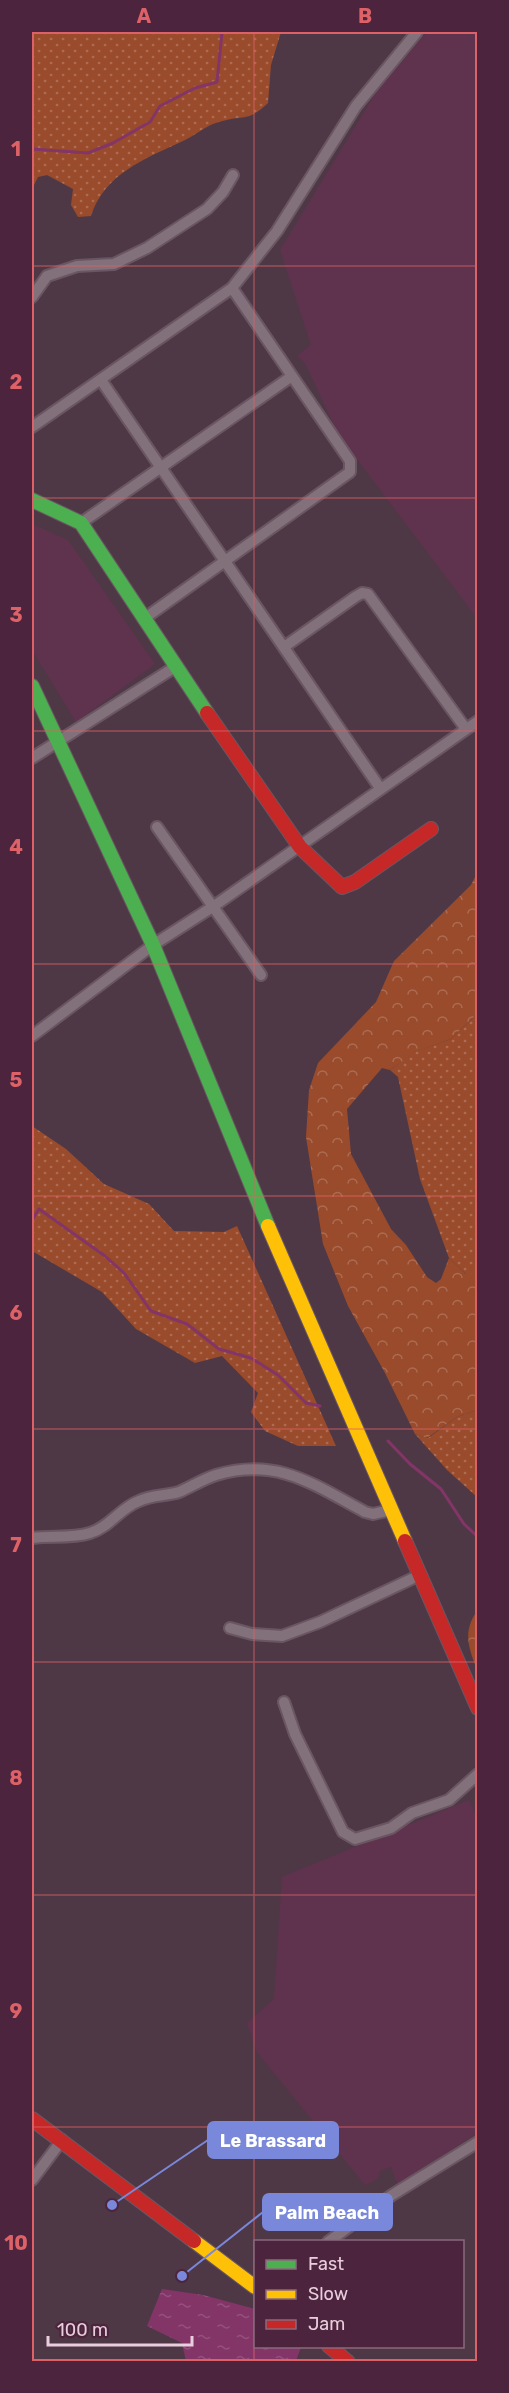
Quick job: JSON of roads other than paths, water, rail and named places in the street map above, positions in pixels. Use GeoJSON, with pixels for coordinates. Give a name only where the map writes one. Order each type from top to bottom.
{"type":"FeatureCollection","features":[{"type":"Feature","properties":{"kind":"main road"},"geometry":{"type":"LineString","coordinates":[[32,500],[81,523],[175,667],[300,847],[342,887],[355,882],[431,830]]}},
{"type":"Feature","properties":{"kind":"main road"},"geometry":{"type":"LineString","coordinates":[[32,686],[153,945],[226,1128],[477,1708]]}},
{"type":"Feature","properties":{"kind":"main road"},"geometry":{"type":"LineString","coordinates":[[32,2119],[254,2286]]}},
{"type":"Feature","properties":{"kind":"main road"},"geometry":{"type":"LineString","coordinates":[[332,2348],[348,2361]]}},
{"type":"Feature","properties":{"kind":"street"},"geometry":{"type":"LineString","coordinates":[[32,427],[232,288],[277,231],[356,106],[417,32]]}},
{"type":"Feature","properties":{"kind":"street"},"geometry":{"type":"LineString","coordinates":[[32,297],[47,276],[77,266],[114,264],[147,248],[207,209],[223,192],[232,175]]}},
{"type":"Feature","properties":{"kind":"street"},"geometry":{"type":"LineString","coordinates":[[145,618],[350,472],[350,461],[232,288]]}},
{"type":"Feature","properties":{"kind":"street"},"geometry":{"type":"LineString","coordinates":[[81,523],[291,376]]}},
{"type":"Feature","properties":{"kind":"street"},"geometry":{"type":"LineString","coordinates":[[101,380],[380,788]]}},
{"type":"Feature","properties":{"kind":"street"},"geometry":{"type":"LineString","coordinates":[[284,647],[355,597],[362,593],[368,594],[466,729]]}},
{"type":"Feature","properties":{"kind":"street"},"geometry":{"type":"LineString","coordinates":[[32,758],[175,667]]}},
{"type":"Feature","properties":{"kind":"street"},"geometry":{"type":"LineString","coordinates":[[32,1036],[153,945],[300,847],[477,721]]}},
{"type":"Feature","properties":{"kind":"street"},"geometry":{"type":"LineString","coordinates":[[157,827],[261,975]]}},
{"type":"Feature","properties":{"kind":"street"},"geometry":{"type":"LineString","coordinates":[[32,1538],[63,1538],[93,1533],[111,1523],[129,1506],[140,1500],[179,1491],[231,1471],[255,1468],[279,1470],[305,1479],[365,1512],[373,1514],[391,1510]]}},
{"type":"Feature","properties":{"kind":"street"},"geometry":{"type":"LineString","coordinates":[[230,1628],[252,1634],[282,1636],[320,1622],[420,1575]]}},
{"type":"Feature","properties":{"kind":"street"},"geometry":{"type":"LineString","coordinates":[[284,1702],[295,1734],[343,1832],[355,1839],[390,1828],[412,1813],[449,1800],[477,1774]]}},
{"type":"Feature","properties":{"kind":"street"},"geometry":{"type":"LineString","coordinates":[[32,2180],[62,2140]]}},
{"type":"Feature","properties":{"kind":"street"},"geometry":{"type":"LineString","coordinates":[[329,2240],[392,2195],[477,2142]]}},
{"type":"Feature","properties":{"kind":"water"},"geometry":{"type":"Polygon","coordinates":[[[162,2289],[203,2295],[254,2309],[254,2348],[301,2348],[296,2361],[186,2361],[182,2343],[147,2326],[162,2289]]]}},
{"type":"Feature","properties":{"kind":"waterway"},"geometry":{"type":"LineString","coordinates":[[32,149],[88,153],[113,143],[150,122],[160,106],[195,88],[217,82],[222,32]]}},
{"type":"Feature","properties":{"kind":"waterway"},"geometry":{"type":"LineString","coordinates":[[32,1220],[39,1209],[105,1256],[124,1273],[151,1311],[187,1324],[219,1349],[251,1358],[278,1375],[306,1403],[320,1406]]}},
{"type":"Feature","properties":{"kind":"waterway"},"geometry":{"type":"LineString","coordinates":[[388,1441],[410,1464],[441,1489],[464,1524],[478,1537]]}},
{"type":"Feature","properties":{"kind":"place","name":"Le Brassard"},"geometry":{"type":"Point","coordinates":[112,2205]}},
{"type":"Feature","properties":{"kind":"place","name":"Palm Beach"},"geometry":{"type":"Point","coordinates":[182,2276]}}]}
